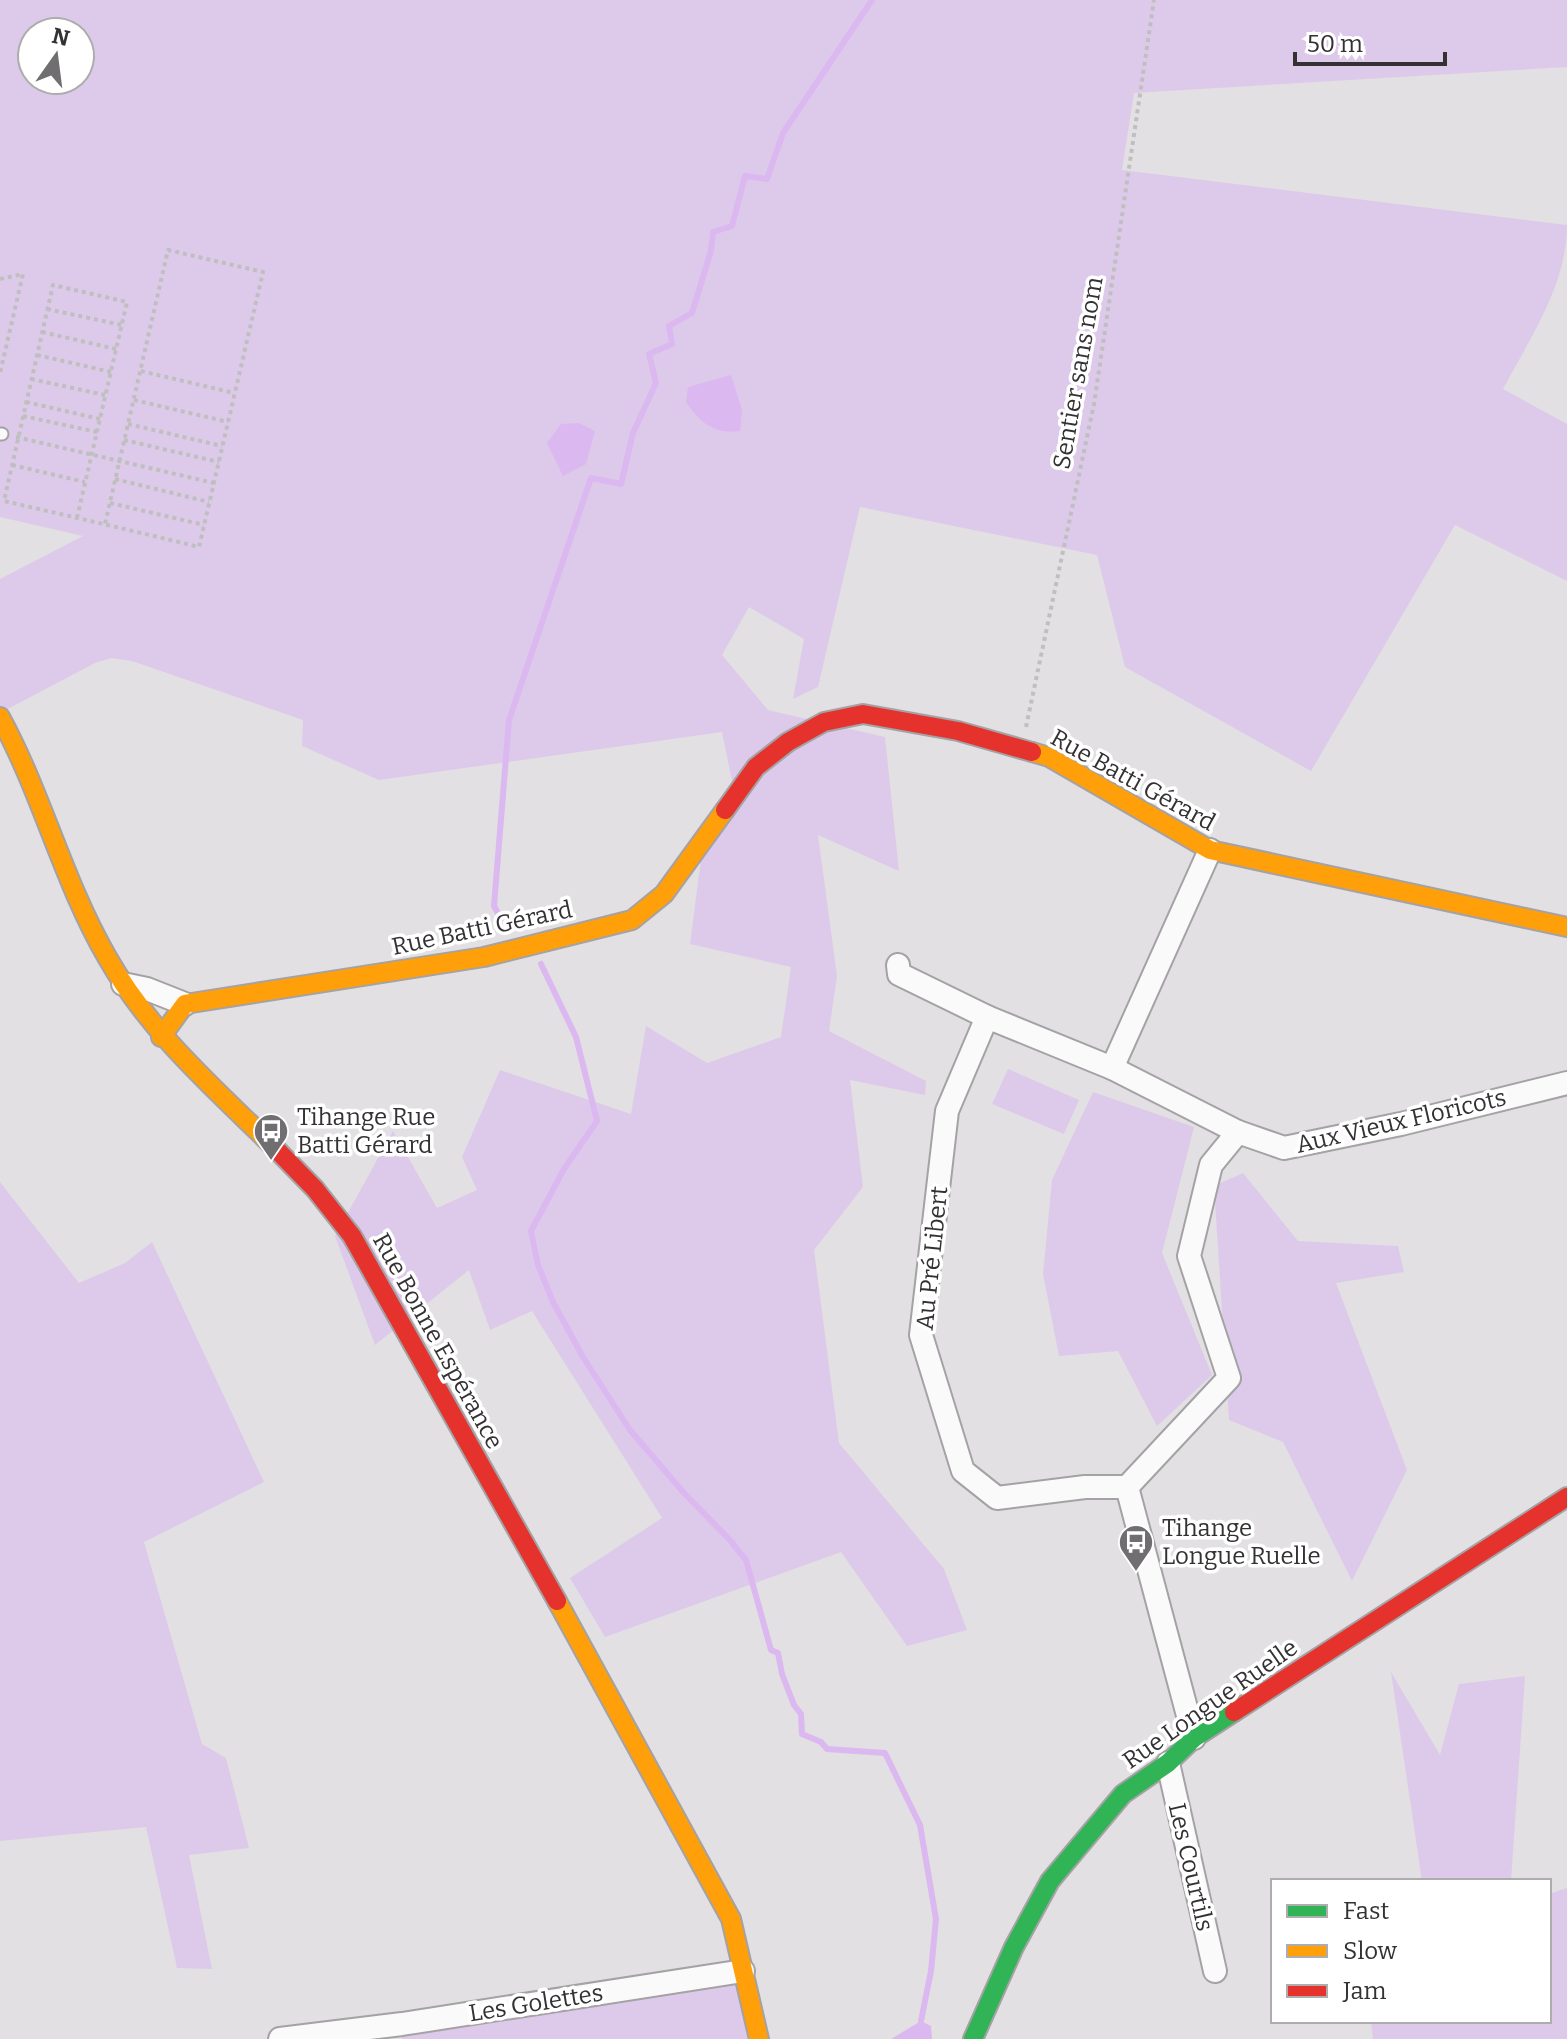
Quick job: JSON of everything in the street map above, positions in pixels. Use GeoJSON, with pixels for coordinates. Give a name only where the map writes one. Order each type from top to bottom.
{"type":"FeatureCollection","features":[{"type":"Feature","properties":{"kind":"street","name":"Rue Batti Gérard"},"geometry":{"type":"LineString","coordinates":[[185,1004],[484,957],[632,920],[664,894],[756,767],[788,742],[824,722],[863,714],[958,731],[1049,757],[1210,850],[1567,927]]}},
{"type":"Feature","properties":{"kind":"street","name":"Rue Bonne Espérance"},"geometry":{"type":"LineString","coordinates":[[0,717],[17,744],[74,891],[123,984],[161,1037],[315,1189],[352,1236],[632,1735],[731,1919],[759,2039]]}},
{"type":"Feature","properties":{"kind":"street"},"geometry":{"type":"LineString","coordinates":[[1112,1068],[1210,850]]}},
{"type":"Feature","properties":{"kind":"street"},"geometry":{"type":"LineString","coordinates":[[898,965],[899,974],[987,1017],[1112,1068],[1238,1132],[1211,1165],[1189,1256],[1229,1378],[1127,1487],[1194,1738]]}},
{"type":"Feature","properties":{"kind":"street"},"geometry":{"type":"LineString","coordinates":[[123,984],[147,989],[185,1004],[161,1037]]}},
{"type":"Feature","properties":{"kind":"street","name":"Au Pré Libert"},"geometry":{"type":"LineString","coordinates":[[987,1017],[947,1111],[921,1335],[963,1471],[997,1498],[1085,1487],[1127,1487]]}},
{"type":"Feature","properties":{"kind":"street","name":"Aux Vieux Floricots"},"geometry":{"type":"LineString","coordinates":[[1238,1132],[1284,1148],[1401,1124],[1567,1083]]}},
{"type":"Feature","properties":{"kind":"street","name":"Rue Longue Ruelle"},"geometry":{"type":"LineString","coordinates":[[973,2039],[1014,1947],[1050,1881],[1123,1794],[1168,1763],[1194,1738],[1567,1497]]}},
{"type":"Feature","properties":{"kind":"street","name":"Les Courtils"},"geometry":{"type":"LineString","coordinates":[[1168,1763],[1215,1971]]}},
{"type":"Feature","properties":{"kind":"street","name":"Les Golettes"},"geometry":{"type":"LineString","coordinates":[[280,2039],[402,2032],[743,1971]]}},
{"type":"Feature","properties":{"kind":"path","name":"Sentier sans nom"},"geometry":{"type":"LineString","coordinates":[[1021,749],[1094,404],[1154,0]]}},
{"type":"Feature","properties":{"kind":"path"},"geometry":{"type":"LineString","coordinates":[[77,518],[127,302],[53,285],[4,501],[199,547],[263,272],[168,250],[105,524]]}},
{"type":"Feature","properties":{"kind":"path"},"geometry":{"type":"LineString","coordinates":[[0,280],[23,274],[0,373]]}},
{"type":"Feature","properties":{"kind":"path"},"geometry":{"type":"LineString","coordinates":[[47,309],[122,325]]}},
{"type":"Feature","properties":{"kind":"path"},"geometry":{"type":"LineString","coordinates":[[42,332],[116,349]]}},
{"type":"Feature","properties":{"kind":"path"},"geometry":{"type":"LineString","coordinates":[[37,355],[111,372]]}},
{"type":"Feature","properties":{"kind":"path"},"geometry":{"type":"LineString","coordinates":[[141,371],[234,393]]}},
{"type":"Feature","properties":{"kind":"path"},"geometry":{"type":"LineString","coordinates":[[31,379],[105,395]]}},
{"type":"Feature","properties":{"kind":"path"},"geometry":{"type":"LineString","coordinates":[[134,400],[228,422]]}},
{"type":"Feature","properties":{"kind":"path"},"geometry":{"type":"LineString","coordinates":[[26,402],[100,419]]}},
{"type":"Feature","properties":{"kind":"path"},"geometry":{"type":"LineString","coordinates":[[23,416],[97,432]]}},
{"type":"Feature","properties":{"kind":"path"},"geometry":{"type":"LineString","coordinates":[[128,424],[222,446]]}},
{"type":"Feature","properties":{"kind":"path"},"geometry":{"type":"LineString","coordinates":[[1,434],[214,483]]}},
{"type":"Feature","properties":{"kind":"path"},"geometry":{"type":"LineString","coordinates":[[124,440],[219,462]]}},
{"type":"Feature","properties":{"kind":"path"},"geometry":{"type":"LineString","coordinates":[[12,465],[85,482]]}},
{"type":"Feature","properties":{"kind":"path"},"geometry":{"type":"LineString","coordinates":[[115,479],[209,502]]}},
{"type":"Feature","properties":{"kind":"path"},"geometry":{"type":"LineString","coordinates":[[110,503],[204,525]]}},
{"type":"Feature","properties":{"kind":"shaded area"},"geometry":{"type":"Polygon","coordinates":[[[0,0],[1567,0],[1567,67],[1134,93],[1122,170],[1567,225],[1561,269],[1554,290],[1503,389],[1567,424],[1567,581],[1455,525],[1311,771],[1125,667],[1097,555],[860,507],[818,687],[793,699],[804,639],[749,607],[722,655],[768,710],[885,737],[899,871],[818,835],[837,976],[829,1031],[926,1081],[925,1095],[850,1080],[863,1187],[814,1250],[839,1443],[944,1569],[967,1630],[907,1646],[841,1552],[605,1637],[570,1578],[662,1518],[532,1311],[490,1330],[469,1270],[375,1345],[335,1236],[393,1131],[437,1208],[477,1190],[462,1157],[500,1070],[631,1114],[646,1026],[707,1063],[781,1037],[791,967],[690,944],[701,859],[738,810],[722,732],[379,780],[302,746],[303,720],[132,661],[111,658],[95,663],[0,713],[0,579],[83,536],[0,517],[0,0]]]}},
{"type":"Feature","properties":{"kind":"shaded area"},"geometry":{"type":"Polygon","coordinates":[[[731,375],[742,410],[740,431],[731,432],[708,426],[686,402],[688,387],[731,375]]]}},
{"type":"Feature","properties":{"kind":"shaded area"},"geometry":{"type":"Polygon","coordinates":[[[579,423],[595,431],[586,464],[563,476],[547,443],[561,424],[579,423]]]}},
{"type":"Feature","properties":{"kind":"shaded area"},"geometry":{"type":"Polygon","coordinates":[[[1008,1069],[1079,1100],[1064,1134],[992,1104],[1008,1069]]]}},
{"type":"Feature","properties":{"kind":"shaded area"},"geometry":{"type":"Polygon","coordinates":[[[1093,1092],[1194,1127],[1162,1253],[1212,1375],[1157,1426],[1118,1351],[1059,1356],[1043,1274],[1052,1180],[1093,1092]]]}},
{"type":"Feature","properties":{"kind":"shaded area"},"geometry":{"type":"Polygon","coordinates":[[[1243,1173],[1298,1241],[1398,1246],[1404,1272],[1336,1283],[1407,1470],[1352,1581],[1283,1442],[1229,1420],[1214,1186],[1243,1173]]]}},
{"type":"Feature","properties":{"kind":"shaded area"},"geometry":{"type":"Polygon","coordinates":[[[0,1182],[79,1283],[125,1263],[152,1242],[264,1482],[144,1542],[202,1744],[226,1758],[249,1848],[189,1855],[212,1969],[177,1968],[146,1827],[0,1841],[0,1182]]]}},
{"type":"Feature","properties":{"kind":"shaded area"},"geometry":{"type":"Polygon","coordinates":[[[1391,1672],[1440,1755],[1459,1684],[1525,1676],[1511,1879],[1422,1879],[1391,1672]]]}},
{"type":"Feature","properties":{"kind":"shaded area"},"geometry":{"type":"Polygon","coordinates":[[[1567,1888],[1567,2039],[1373,2039],[1371,2023],[1551,2023],[1551,1893],[1567,1888]]]}},
{"type":"Feature","properties":{"kind":"shaded area"},"geometry":{"type":"Polygon","coordinates":[[[743,1971],[759,2039],[402,2039],[402,2024],[743,1971]]]}},
{"type":"Feature","properties":{"kind":"shaded area"},"geometry":{"type":"Polygon","coordinates":[[[921,2021],[931,2026],[932,2039],[891,2039],[921,2021]]]}},
{"type":"Feature","properties":{"kind":"waterway"},"geometry":{"type":"LineString","coordinates":[[507,930],[494,906],[509,720],[591,478],[621,484],[633,433],[656,383],[649,354],[672,344],[669,326],[692,313],[711,251],[713,232],[732,226],[745,176],[767,179],[783,133],[872,0]]}},
{"type":"Feature","properties":{"kind":"waterway"},"geometry":{"type":"LineString","coordinates":[[541,964],[576,1037],[597,1121],[564,1169],[531,1231],[538,1265],[553,1302],[583,1357],[630,1430],[746,1560],[771,1650],[778,1653],[782,1674],[794,1705],[801,1714],[802,1734],[821,1742],[827,1749],[885,1753],[920,1825],[936,1919],[931,1971],[921,2021]]}},
{"type":"Feature","properties":{"kind":"traffic: fast"},"geometry":{"type":"LineString","coordinates":[[973,2039],[1014,1947],[1050,1881],[1123,1794],[1168,1763],[1194,1738],[1234,1712]]}},
{"type":"Feature","properties":{"kind":"traffic: slow"},"geometry":{"type":"LineString","coordinates":[[0,717],[91,928],[124,985],[184,1059],[276,1149]]}},
{"type":"Feature","properties":{"kind":"traffic: slow"},"geometry":{"type":"LineString","coordinates":[[1032,752],[1049,757],[1210,850],[1567,927]]}},
{"type":"Feature","properties":{"kind":"traffic: slow"},"geometry":{"type":"LineString","coordinates":[[161,1037],[185,1004],[484,957],[632,920],[664,894],[725,810]]}},
{"type":"Feature","properties":{"kind":"traffic: slow"},"geometry":{"type":"LineString","coordinates":[[557,1601],[731,1919],[759,2039]]}},
{"type":"Feature","properties":{"kind":"traffic: jam"},"geometry":{"type":"LineString","coordinates":[[725,810],[756,767],[788,742],[824,722],[863,714],[958,731],[1032,752]]}},
{"type":"Feature","properties":{"kind":"traffic: jam"},"geometry":{"type":"LineString","coordinates":[[276,1149],[315,1189],[352,1236],[557,1601]]}},
{"type":"Feature","properties":{"kind":"traffic: jam"},"geometry":{"type":"LineString","coordinates":[[1234,1712],[1567,1497]]}},
{"type":"Feature","properties":{"kind":"place","name":"Tihange Rue Batti Gérard"},"geometry":{"type":"Point","coordinates":[271,1162]}},
{"type":"Feature","properties":{"kind":"place","name":"Tihange Longue Ruelle"},"geometry":{"type":"Point","coordinates":[1136,1573]}}]}
